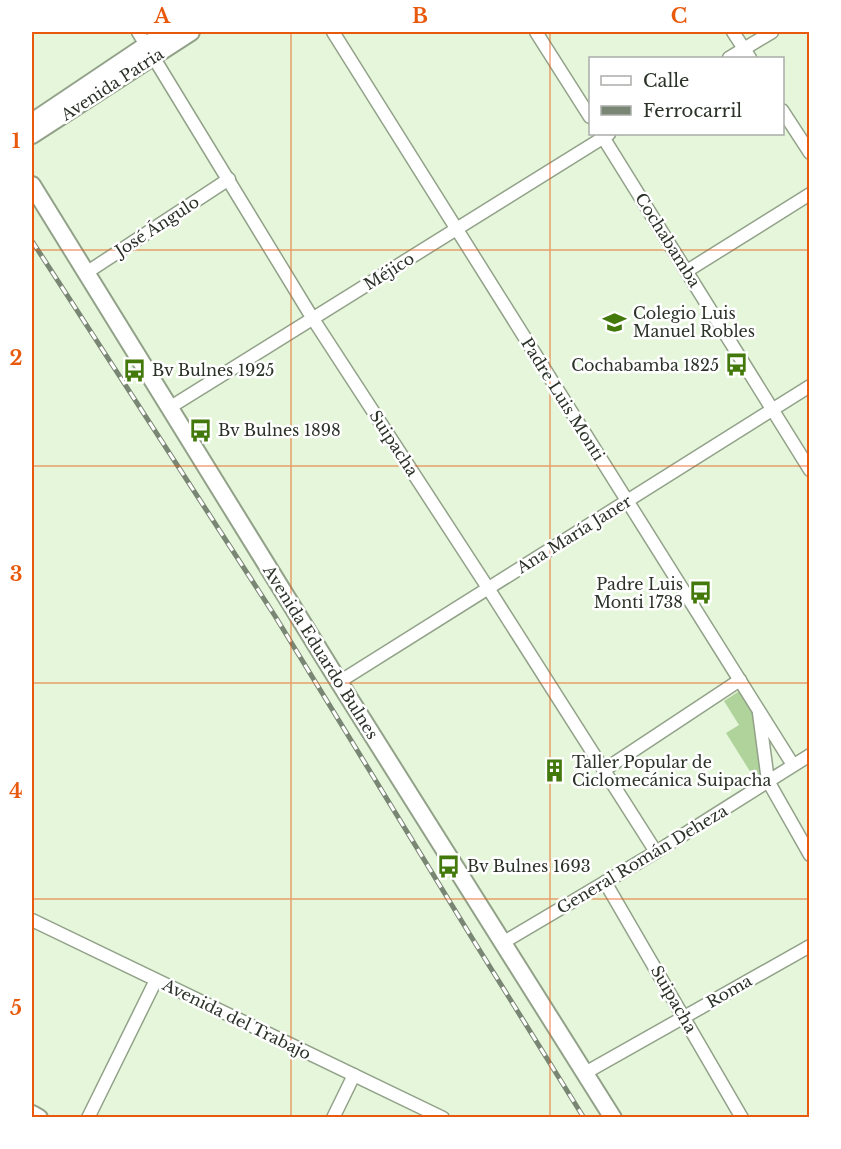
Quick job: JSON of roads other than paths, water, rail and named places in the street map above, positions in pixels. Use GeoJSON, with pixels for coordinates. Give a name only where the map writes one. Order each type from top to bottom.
{"type":"FeatureCollection","features":[{"type":"Feature","properties":{"kind":"main road","name":"Avenida Patria"},"geometry":{"type":"LineString","coordinates":[[32,122],[166,32]]}},
{"type":"Feature","properties":{"kind":"main road","name":"Avenida Patria"},"geometry":{"type":"LineString","coordinates":[[32,135],[146,44],[191,32]]}},
{"type":"Feature","properties":{"kind":"main road","name":"Avenida Eduardo Bulnes"},"geometry":{"type":"LineString","coordinates":[[32,185],[339,682],[613,1118]]}},
{"type":"Feature","properties":{"kind":"main road"},"geometry":{"type":"LineString","coordinates":[[32,1114],[39,1118]]}},
{"type":"Feature","properties":{"kind":"street","name":"Padre Luis Monti"},"geometry":{"type":"LineString","coordinates":[[333,32],[793,765]]}},
{"type":"Feature","properties":{"kind":"street"},"geometry":{"type":"LineString","coordinates":[[536,32],[589,114]]}},
{"type":"Feature","properties":{"kind":"street"},"geometry":{"type":"LineString","coordinates":[[733,32],[747,54],[772,32]]}},
{"type":"Feature","properties":{"kind":"street","name":"Suipacha"},"geometry":{"type":"LineString","coordinates":[[146,44],[313,319],[656,852]]}},
{"type":"Feature","properties":{"kind":"street"},"geometry":{"type":"LineString","coordinates":[[784,112],[810,153]]}},
{"type":"Feature","properties":{"kind":"street","name":"Méjico"},"geometry":{"type":"LineString","coordinates":[[169,408],[604,135]]}},
{"type":"Feature","properties":{"kind":"street","name":"Cochabamba"},"geometry":{"type":"LineString","coordinates":[[604,135],[810,470]]}},
{"type":"Feature","properties":{"kind":"street","name":"José Ángulo"},"geometry":{"type":"LineString","coordinates":[[86,273],[229,179]]}},
{"type":"Feature","properties":{"kind":"street"},"geometry":{"type":"LineString","coordinates":[[687,271],[810,194]]}},
{"type":"Feature","properties":{"kind":"street","name":"Ana María Janer"},"geometry":{"type":"LineString","coordinates":[[339,682],[810,386]]}},
{"type":"Feature","properties":{"kind":"street"},"geometry":{"type":"LineString","coordinates":[[604,770],[740,680]]}},
{"type":"Feature","properties":{"kind":"street"},"geometry":{"type":"LineString","coordinates":[[758,709],[768,781],[810,855]]}},
{"type":"Feature","properties":{"kind":"street","name":"General Román Deheza"},"geometry":{"type":"LineString","coordinates":[[504,942],[656,852],[810,755]]}},
{"type":"Feature","properties":{"kind":"street","name":"Suipacha"},"geometry":{"type":"LineString","coordinates":[[605,882],[742,1118]]}},
{"type":"Feature","properties":{"kind":"street","name":"Avenida del Trabajo"},"geometry":{"type":"LineString","coordinates":[[32,920],[443,1118]]}},
{"type":"Feature","properties":{"kind":"street","name":"Roma"},"geometry":{"type":"LineString","coordinates":[[585,1073],[810,946]]}},
{"type":"Feature","properties":{"kind":"street"},"geometry":{"type":"LineString","coordinates":[[88,1118],[156,980]]}},
{"type":"Feature","properties":{"kind":"street"},"geometry":{"type":"LineString","coordinates":[[333,1118],[354,1075]]}},
{"type":"Feature","properties":{"kind":"railway"},"geometry":{"type":"LineString","coordinates":[[32,241],[275,616],[584,1118]]}},
{"type":"Feature","properties":{"kind":"place","name":"Colegio Luis Manuel Robles"},"geometry":{"type":"Point","coordinates":[615,322]}},
{"type":"Feature","properties":{"kind":"place","name":"Cochabamba 1825"},"geometry":{"type":"Point","coordinates":[737,365]}},
{"type":"Feature","properties":{"kind":"place","name":"Bv Bulnes 1925"},"geometry":{"type":"Point","coordinates":[134,370]}},
{"type":"Feature","properties":{"kind":"place","name":"Bv Bulnes 1898"},"geometry":{"type":"Point","coordinates":[200,430]}},
{"type":"Feature","properties":{"kind":"place","name":"Padre Luis Monti 1738"},"geometry":{"type":"Point","coordinates":[701,593]}},
{"type":"Feature","properties":{"kind":"place","name":"Taller Popular de Ciclomecánica Suipacha"},"geometry":{"type":"Point","coordinates":[554,771]}},
{"type":"Feature","properties":{"kind":"place","name":"Bv Bulnes 1693"},"geometry":{"type":"Point","coordinates":[449,866]}}]}
